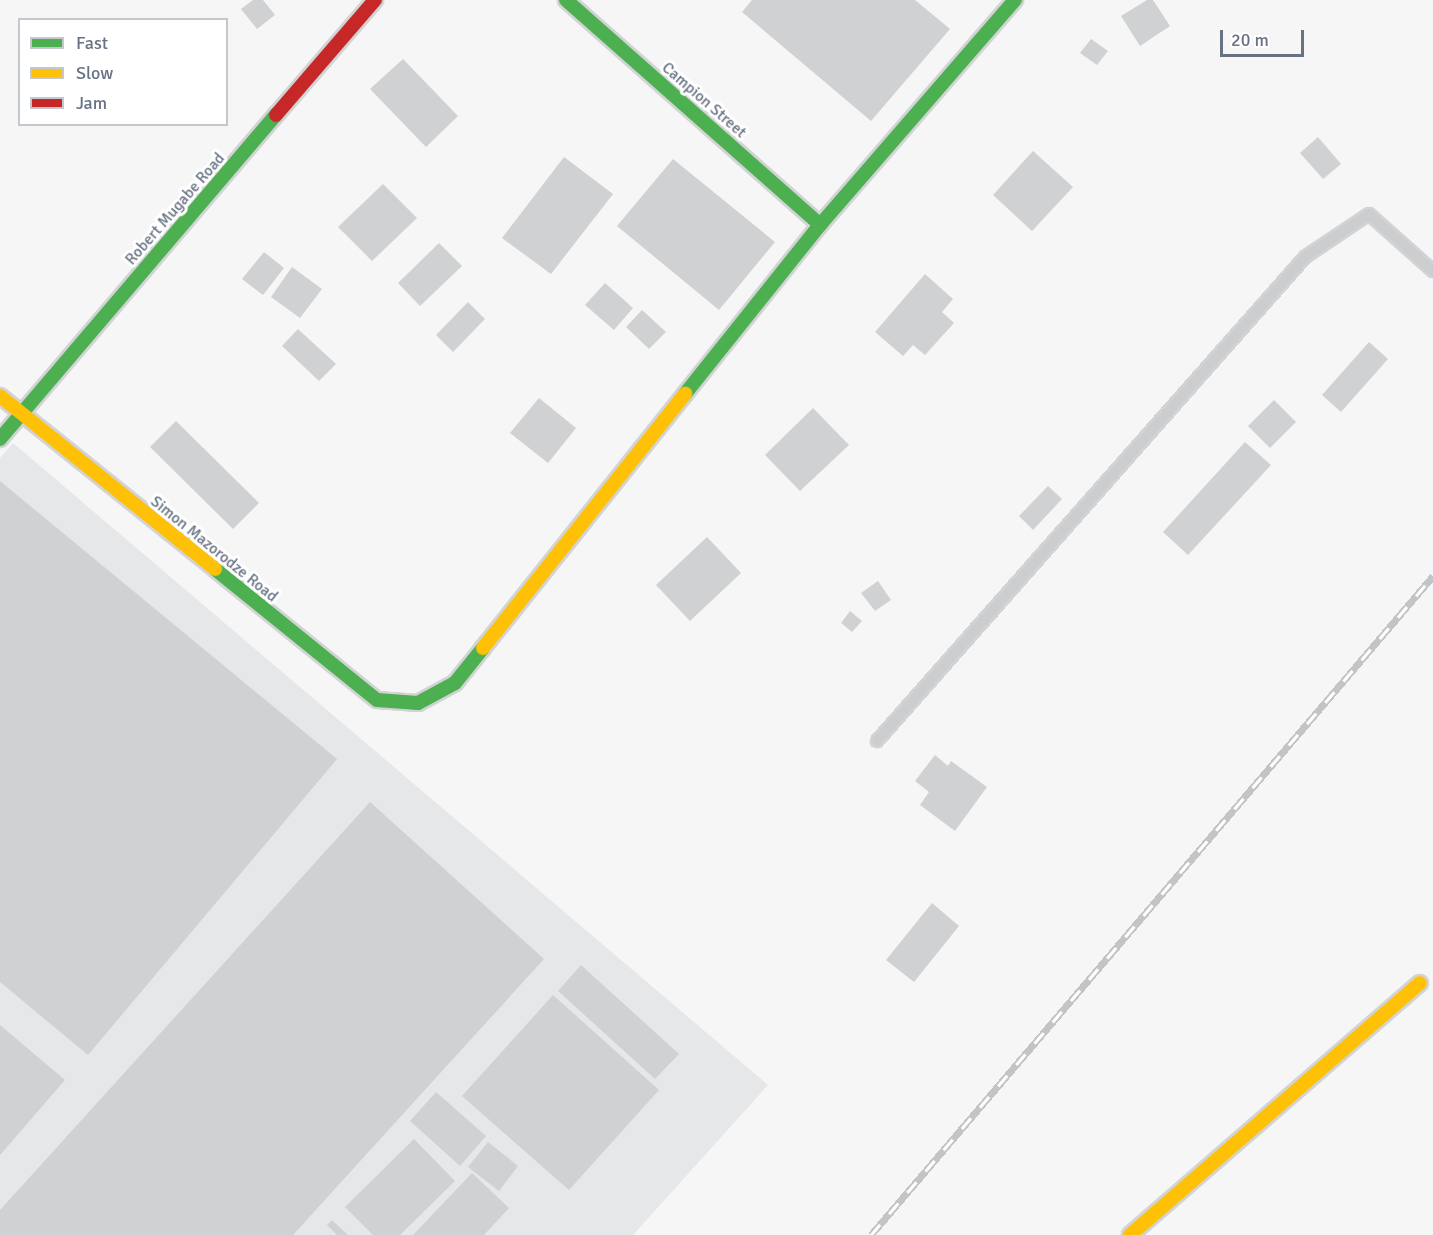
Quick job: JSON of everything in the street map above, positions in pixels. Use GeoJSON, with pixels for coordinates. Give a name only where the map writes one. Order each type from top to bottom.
{"type":"FeatureCollection","features":[{"type":"Feature","properties":{"kind":"street","name":"Robert Mugabe Road"},"geometry":{"type":"LineString","coordinates":[[0,439],[375,0]]}},
{"type":"Feature","properties":{"kind":"street","name":"Campion Street"},"geometry":{"type":"LineString","coordinates":[[566,0],[820,225]]}},
{"type":"Feature","properties":{"kind":"street"},"geometry":{"type":"LineString","coordinates":[[820,225],[1015,0]]}},
{"type":"Feature","properties":{"kind":"street","name":"Simon Mazorodze Road"},"geometry":{"type":"LineString","coordinates":[[0,396],[377,700],[418,703],[455,683],[820,225]]}},
{"type":"Feature","properties":{"kind":"street"},"geometry":{"type":"LineString","coordinates":[[1130,1235],[1420,983]]}},
{"type":"Feature","properties":{"kind":"lane"},"geometry":{"type":"LineString","coordinates":[[877,741],[1305,257],[1369,214],[1433,271]]}},
{"type":"Feature","properties":{"kind":"shaded area"},"geometry":{"type":"Polygon","coordinates":[[[13,443],[768,1085],[633,1235],[0,1235],[0,458],[13,443]]]}},
{"type":"Feature","properties":{"kind":"building"},"geometry":{"type":"Polygon","coordinates":[[[253,0],[263,0],[275,15],[257,29],[241,9],[253,0]]]}},
{"type":"Feature","properties":{"kind":"building"},"geometry":{"type":"Polygon","coordinates":[[[752,0],[915,0],[950,29],[871,121],[742,12],[752,0]]]}},
{"type":"Feature","properties":{"kind":"building"},"geometry":{"type":"Polygon","coordinates":[[[1147,0],[1153,0],[1170,26],[1140,46],[1121,16],[1147,0]]]}},
{"type":"Feature","properties":{"kind":"building"},"geometry":{"type":"Polygon","coordinates":[[[1091,39],[1108,51],[1097,65],[1080,53],[1091,39]]]}},
{"type":"Feature","properties":{"kind":"building"},"geometry":{"type":"Polygon","coordinates":[[[403,59],[458,116],[426,147],[370,89],[403,59]]]}},
{"type":"Feature","properties":{"kind":"building"},"geometry":{"type":"Polygon","coordinates":[[[1318,137],[1341,164],[1323,179],[1300,153],[1318,137]]]}},
{"type":"Feature","properties":{"kind":"building"},"geometry":{"type":"Polygon","coordinates":[[[1033,151],[1073,187],[1032,231],[993,195],[1033,151]]]}},
{"type":"Feature","properties":{"kind":"building"},"geometry":{"type":"Polygon","coordinates":[[[564,157],[613,194],[551,274],[502,238],[564,157]]]}},
{"type":"Feature","properties":{"kind":"building"},"geometry":{"type":"Polygon","coordinates":[[[673,159],[775,242],[719,310],[617,226],[673,159]]]}},
{"type":"Feature","properties":{"kind":"building"},"geometry":{"type":"Polygon","coordinates":[[[383,184],[417,218],[372,261],[338,227],[383,184]]]}},
{"type":"Feature","properties":{"kind":"building"},"geometry":{"type":"Polygon","coordinates":[[[439,243],[462,266],[420,306],[398,283],[439,243]]]}},
{"type":"Feature","properties":{"kind":"building"},"geometry":{"type":"Polygon","coordinates":[[[264,252],[284,268],[263,295],[242,279],[264,252]]]}},
{"type":"Feature","properties":{"kind":"building"},"geometry":{"type":"Polygon","coordinates":[[[292,267],[322,289],[300,318],[271,297],[292,267]]]}},
{"type":"Feature","properties":{"kind":"building"},"geometry":{"type":"Polygon","coordinates":[[[925,274],[953,299],[942,312],[954,323],[925,355],[913,345],[903,356],[875,332],[925,274]]]}},
{"type":"Feature","properties":{"kind":"building"},"geometry":{"type":"Polygon","coordinates":[[[605,283],[633,308],[614,330],[585,305],[605,283]]]}},
{"type":"Feature","properties":{"kind":"building"},"geometry":{"type":"Polygon","coordinates":[[[468,302],[485,319],[453,352],[436,335],[468,302]]]}},
{"type":"Feature","properties":{"kind":"building"},"geometry":{"type":"Polygon","coordinates":[[[642,310],[666,332],[649,349],[626,327],[642,310]]]}},
{"type":"Feature","properties":{"kind":"building"},"geometry":{"type":"Polygon","coordinates":[[[298,329],[336,364],[319,381],[282,346],[298,329]]]}},
{"type":"Feature","properties":{"kind":"building"},"geometry":{"type":"Polygon","coordinates":[[[1369,342],[1388,359],[1341,412],[1322,395],[1369,342]]]}},
{"type":"Feature","properties":{"kind":"building"},"geometry":{"type":"Polygon","coordinates":[[[539,398],[576,428],[548,463],[510,433],[539,398]]]}},
{"type":"Feature","properties":{"kind":"building"},"geometry":{"type":"Polygon","coordinates":[[[1274,400],[1296,422],[1270,448],[1248,426],[1274,400]]]}},
{"type":"Feature","properties":{"kind":"building"},"geometry":{"type":"Polygon","coordinates":[[[813,408],[849,445],[800,491],[765,455],[813,408]]]}},
{"type":"Feature","properties":{"kind":"building"},"geometry":{"type":"Polygon","coordinates":[[[176,421],[259,503],[233,529],[150,447],[176,421]]]}},
{"type":"Feature","properties":{"kind":"building"},"geometry":{"type":"Polygon","coordinates":[[[1245,442],[1271,465],[1188,555],[1163,532],[1245,442]]]}},
{"type":"Feature","properties":{"kind":"building"},"geometry":{"type":"Polygon","coordinates":[[[0,481],[337,759],[88,1055],[0,982],[0,481]]]}},
{"type":"Feature","properties":{"kind":"building"},"geometry":{"type":"Polygon","coordinates":[[[1048,486],[1062,499],[1033,530],[1019,516],[1048,486]]]}},
{"type":"Feature","properties":{"kind":"building"},"geometry":{"type":"Polygon","coordinates":[[[707,537],[741,573],[690,621],[656,585],[707,537]]]}},
{"type":"Feature","properties":{"kind":"building"},"geometry":{"type":"Polygon","coordinates":[[[878,581],[891,600],[875,611],[861,593],[878,581]]]}},
{"type":"Feature","properties":{"kind":"building"},"geometry":{"type":"Polygon","coordinates":[[[850,611],[862,621],[852,632],[841,623],[850,611]]]}},
{"type":"Feature","properties":{"kind":"building"},"geometry":{"type":"Polygon","coordinates":[[[935,755],[948,766],[951,761],[987,787],[955,831],[920,805],[929,792],[915,781],[935,755]]]}},
{"type":"Feature","properties":{"kind":"building"},"geometry":{"type":"Polygon","coordinates":[[[370,802],[544,959],[293,1235],[0,1235],[0,1210],[370,802]]]}},
{"type":"Feature","properties":{"kind":"building"},"geometry":{"type":"Polygon","coordinates":[[[932,903],[959,926],[914,982],[886,960],[932,903]]]}},
{"type":"Feature","properties":{"kind":"building"},"geometry":{"type":"Polygon","coordinates":[[[581,965],[679,1054],[655,1079],[558,991],[581,965]]]}},
{"type":"Feature","properties":{"kind":"building"},"geometry":{"type":"Polygon","coordinates":[[[553,995],[659,1090],[569,1190],[462,1096],[553,995]]]}},
{"type":"Feature","properties":{"kind":"building"},"geometry":{"type":"Polygon","coordinates":[[[0,1025],[65,1080],[0,1155],[0,1025]]]}},
{"type":"Feature","properties":{"kind":"building"},"geometry":{"type":"Polygon","coordinates":[[[436,1092],[486,1136],[460,1166],[410,1121],[436,1092]]]}},
{"type":"Feature","properties":{"kind":"building"},"geometry":{"type":"Polygon","coordinates":[[[414,1139],[455,1181],[400,1235],[373,1235],[345,1207],[414,1139]]]}},
{"type":"Feature","properties":{"kind":"building"},"geometry":{"type":"Polygon","coordinates":[[[488,1142],[518,1166],[499,1191],[468,1167],[488,1142]]]}},
{"type":"Feature","properties":{"kind":"building"},"geometry":{"type":"Polygon","coordinates":[[[472,1173],[509,1208],[484,1235],[413,1235],[472,1173]]]}},
{"type":"Feature","properties":{"kind":"building"},"geometry":{"type":"Polygon","coordinates":[[[332,1220],[348,1235],[337,1235],[327,1225],[332,1220]]]}},
{"type":"Feature","properties":{"kind":"railway"},"geometry":{"type":"LineString","coordinates":[[871,1235],[1433,576]]}},
{"type":"Feature","properties":{"kind":"traffic: fast"},"geometry":{"type":"LineString","coordinates":[[566,0],[820,225]]}},
{"type":"Feature","properties":{"kind":"traffic: fast"},"geometry":{"type":"LineString","coordinates":[[685,394],[820,225],[1015,0]]}},
{"type":"Feature","properties":{"kind":"traffic: fast"},"geometry":{"type":"LineString","coordinates":[[0,439],[276,115]]}},
{"type":"Feature","properties":{"kind":"traffic: fast"},"geometry":{"type":"LineString","coordinates":[[215,569],[377,700],[418,703],[455,683],[483,648]]}},
{"type":"Feature","properties":{"kind":"traffic: slow"},"geometry":{"type":"LineString","coordinates":[[483,648],[685,394]]}},
{"type":"Feature","properties":{"kind":"traffic: slow"},"geometry":{"type":"LineString","coordinates":[[0,396],[215,569]]}},
{"type":"Feature","properties":{"kind":"traffic: slow"},"geometry":{"type":"LineString","coordinates":[[1130,1235],[1420,983]]}},
{"type":"Feature","properties":{"kind":"traffic: jam"},"geometry":{"type":"LineString","coordinates":[[276,115],[375,0]]}}]}
